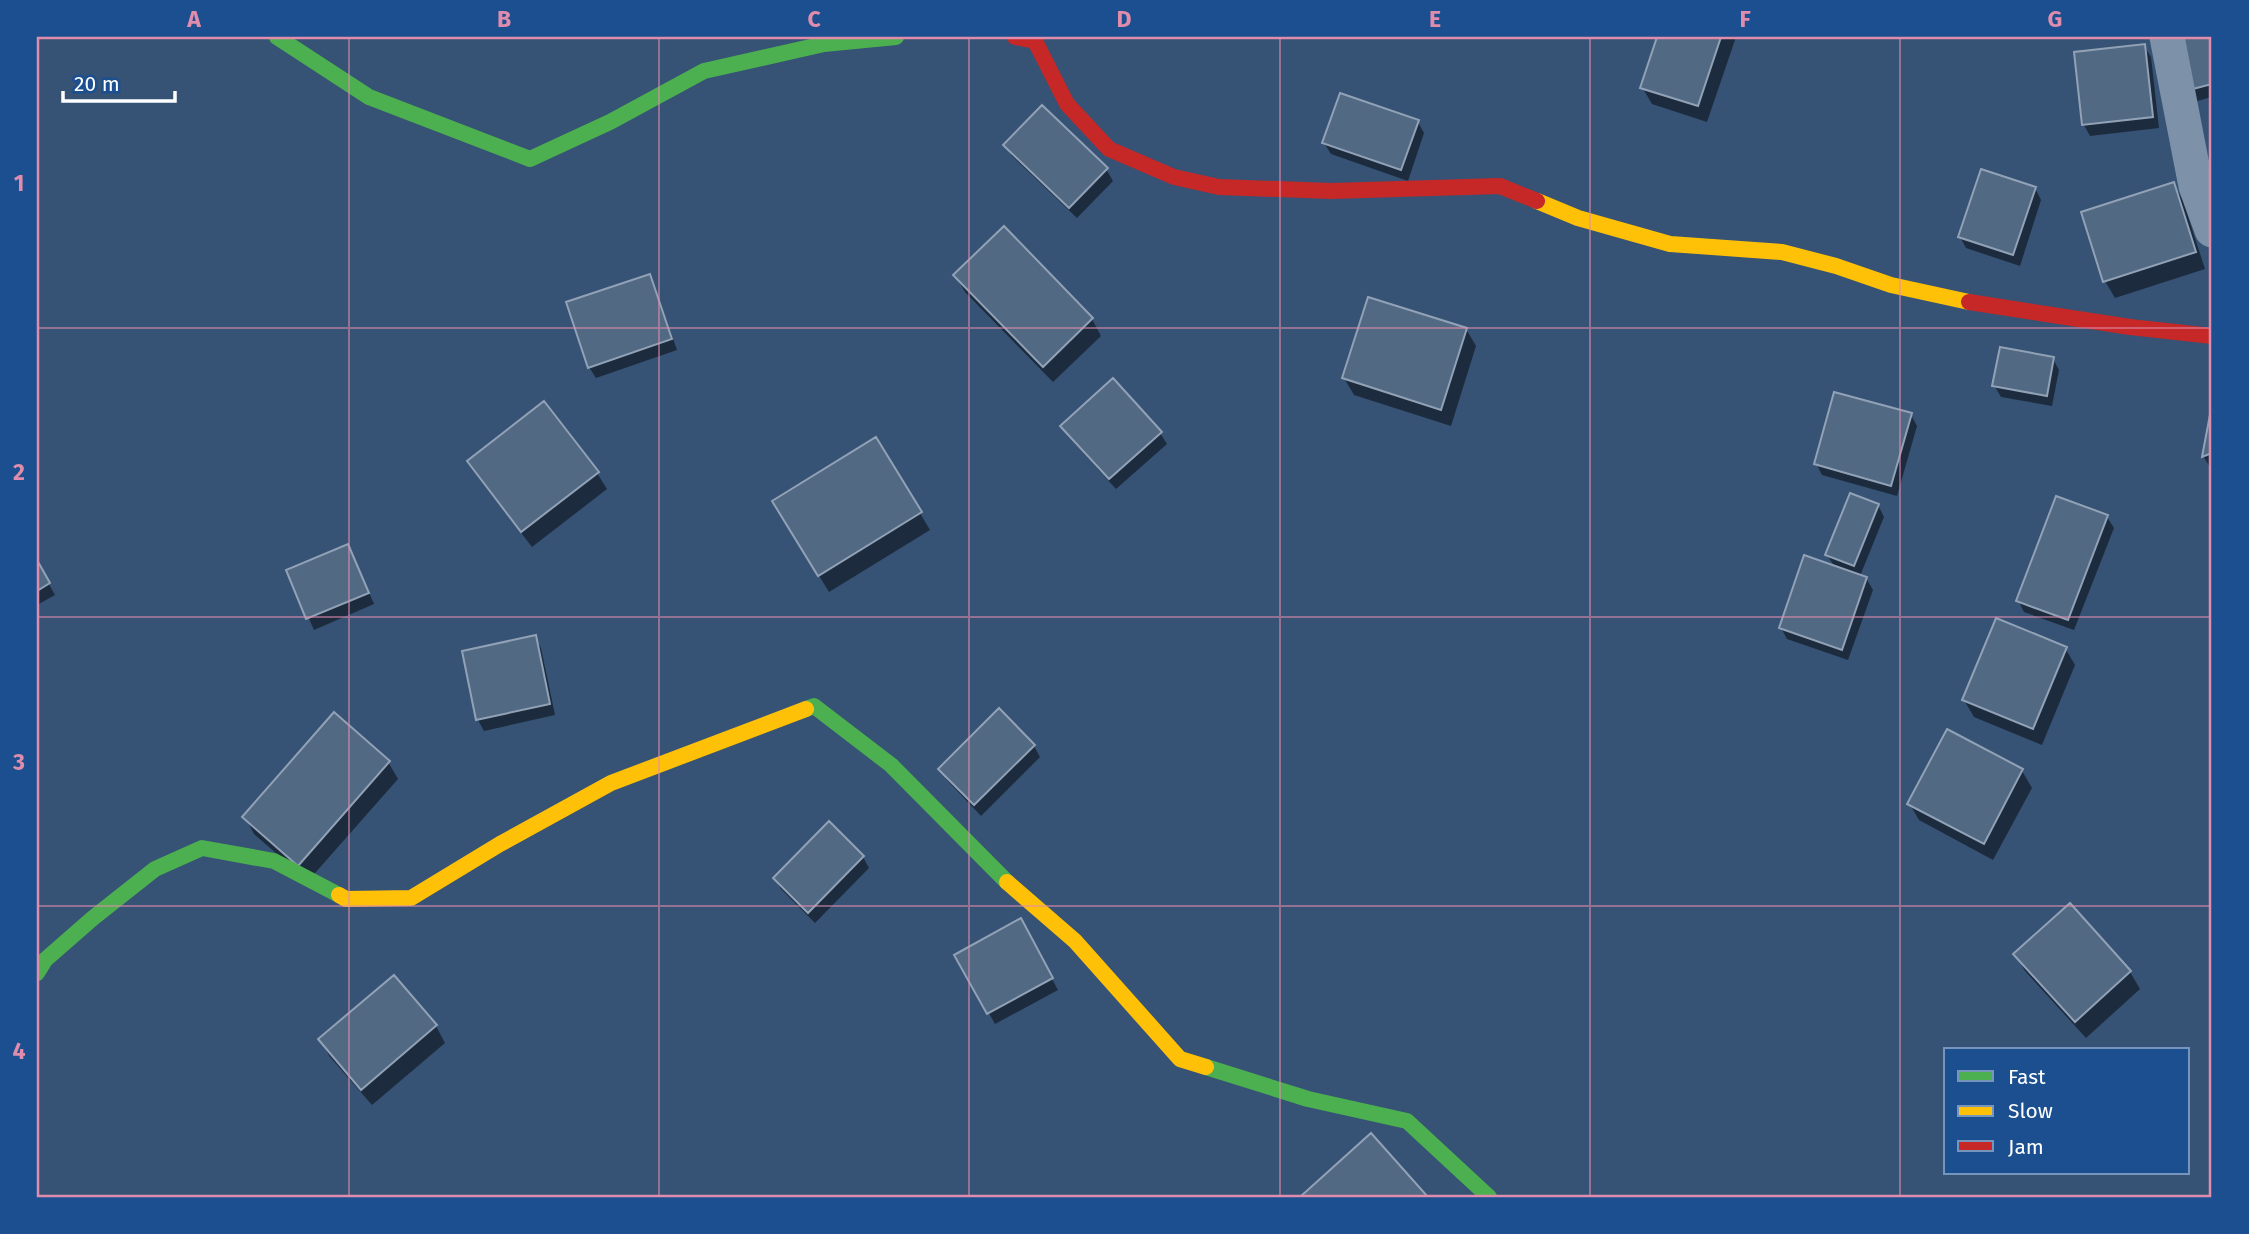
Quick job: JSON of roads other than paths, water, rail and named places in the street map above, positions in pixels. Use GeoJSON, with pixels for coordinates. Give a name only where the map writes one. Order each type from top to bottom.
{"type":"FeatureCollection","features":[{"type":"Feature","properties":{"kind":"street"},"geometry":{"type":"LineString","coordinates":[[277,37],[369,97],[530,159],[610,122],[704,71],[824,44],[896,37]]}},
{"type":"Feature","properties":{"kind":"street"},"geometry":{"type":"LineString","coordinates":[[2167,37],[2196,186],[2212,230]]}},
{"type":"Feature","properties":{"kind":"street"},"geometry":{"type":"LineString","coordinates":[[1032,38],[1067,104],[1109,149],[1174,177],[1219,187],[1331,191],[1500,186],[1578,218],[1670,244],[1782,252],[1836,266],[1891,285],[1990,307],[2212,336]]}},
{"type":"Feature","properties":{"kind":"street"},"geometry":{"type":"LineString","coordinates":[[37,973],[45,960],[83,926],[155,869],[202,848],[274,861],[346,899],[411,898],[500,844],[611,783],[814,706],[891,765],[1013,887],[1075,942],[1180,1059],[1308,1099],[1407,1121],[1489,1197]]}}]}
